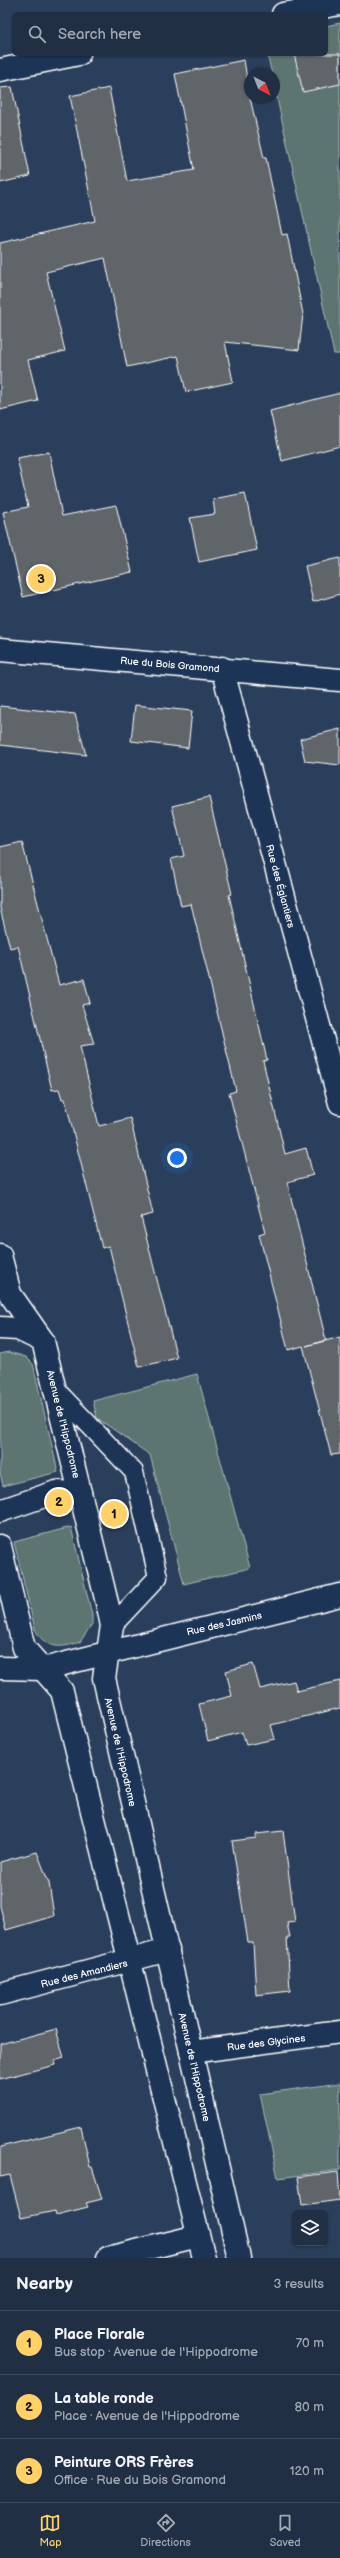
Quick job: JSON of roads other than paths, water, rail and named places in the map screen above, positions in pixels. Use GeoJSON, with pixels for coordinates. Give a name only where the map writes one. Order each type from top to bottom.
{"type":"FeatureCollection","features":[{"type":"Feature","properties":{"kind":"street"},"geometry":{"type":"LineString","coordinates":[[294,12],[340,4]]}},
{"type":"Feature","properties":{"kind":"street"},"geometry":{"type":"LineString","coordinates":[[0,70],[69,56]]}},
{"type":"Feature","properties":{"kind":"street","name":"Rue du Bois Gramond"},"geometry":{"type":"LineString","coordinates":[[0,650],[222,668],[340,680]]}},
{"type":"Feature","properties":{"kind":"street","name":"Rue des Églantiers"},"geometry":{"type":"LineString","coordinates":[[222,668],[340,1103]]}},
{"type":"Feature","properties":{"kind":"street","name":"Avenue de l'Hippodrome"},"geometry":{"type":"LineString","coordinates":[[0,1254],[10,1294],[43,1341],[112,1626],[104,1678],[239,2258]]}},
{"type":"Feature","properties":{"kind":"street"},"geometry":{"type":"LineString","coordinates":[[0,1328],[18,1329],[43,1341]]}},
{"type":"Feature","properties":{"kind":"street"},"geometry":{"type":"LineString","coordinates":[[0,1511],[56,1492],[80,1493]]}},
{"type":"Feature","properties":{"kind":"street"},"geometry":{"type":"LineString","coordinates":[[0,1546],[24,1648],[62,1691],[204,2258]]}},
{"type":"Feature","properties":{"kind":"street","name":"Rue des Jasmins"},"geometry":{"type":"LineString","coordinates":[[0,1668],[42,1669],[340,1595]]}},
{"type":"Feature","properties":{"kind":"street","name":"Rue des Amandiers"},"geometry":{"type":"LineString","coordinates":[[0,1994],[168,1950]]}},
{"type":"Feature","properties":{"kind":"street","name":"Rue des Glycines"},"geometry":{"type":"LineString","coordinates":[[191,2052],[340,2032]]}},
{"type":"Feature","properties":{"kind":"street"},"geometry":{"type":"LineString","coordinates":[[108,2258],[198,2236]]}},
{"type":"Feature","properties":{"kind":"lane"},"geometry":{"type":"LineString","coordinates":[[55,1389],[134,1472],[158,1577],[112,1626]]}},
{"type":"Feature","properties":{"kind":"place","name":"Peinture ORS Frères"},"geometry":{"type":"Point","coordinates":[41,579]}},
{"type":"Feature","properties":{"kind":"place","name":"La table ronde"},"geometry":{"type":"Point","coordinates":[59,1502]}},
{"type":"Feature","properties":{"kind":"place","name":"Place Florale"},"geometry":{"type":"Point","coordinates":[114,1514]}}]}
